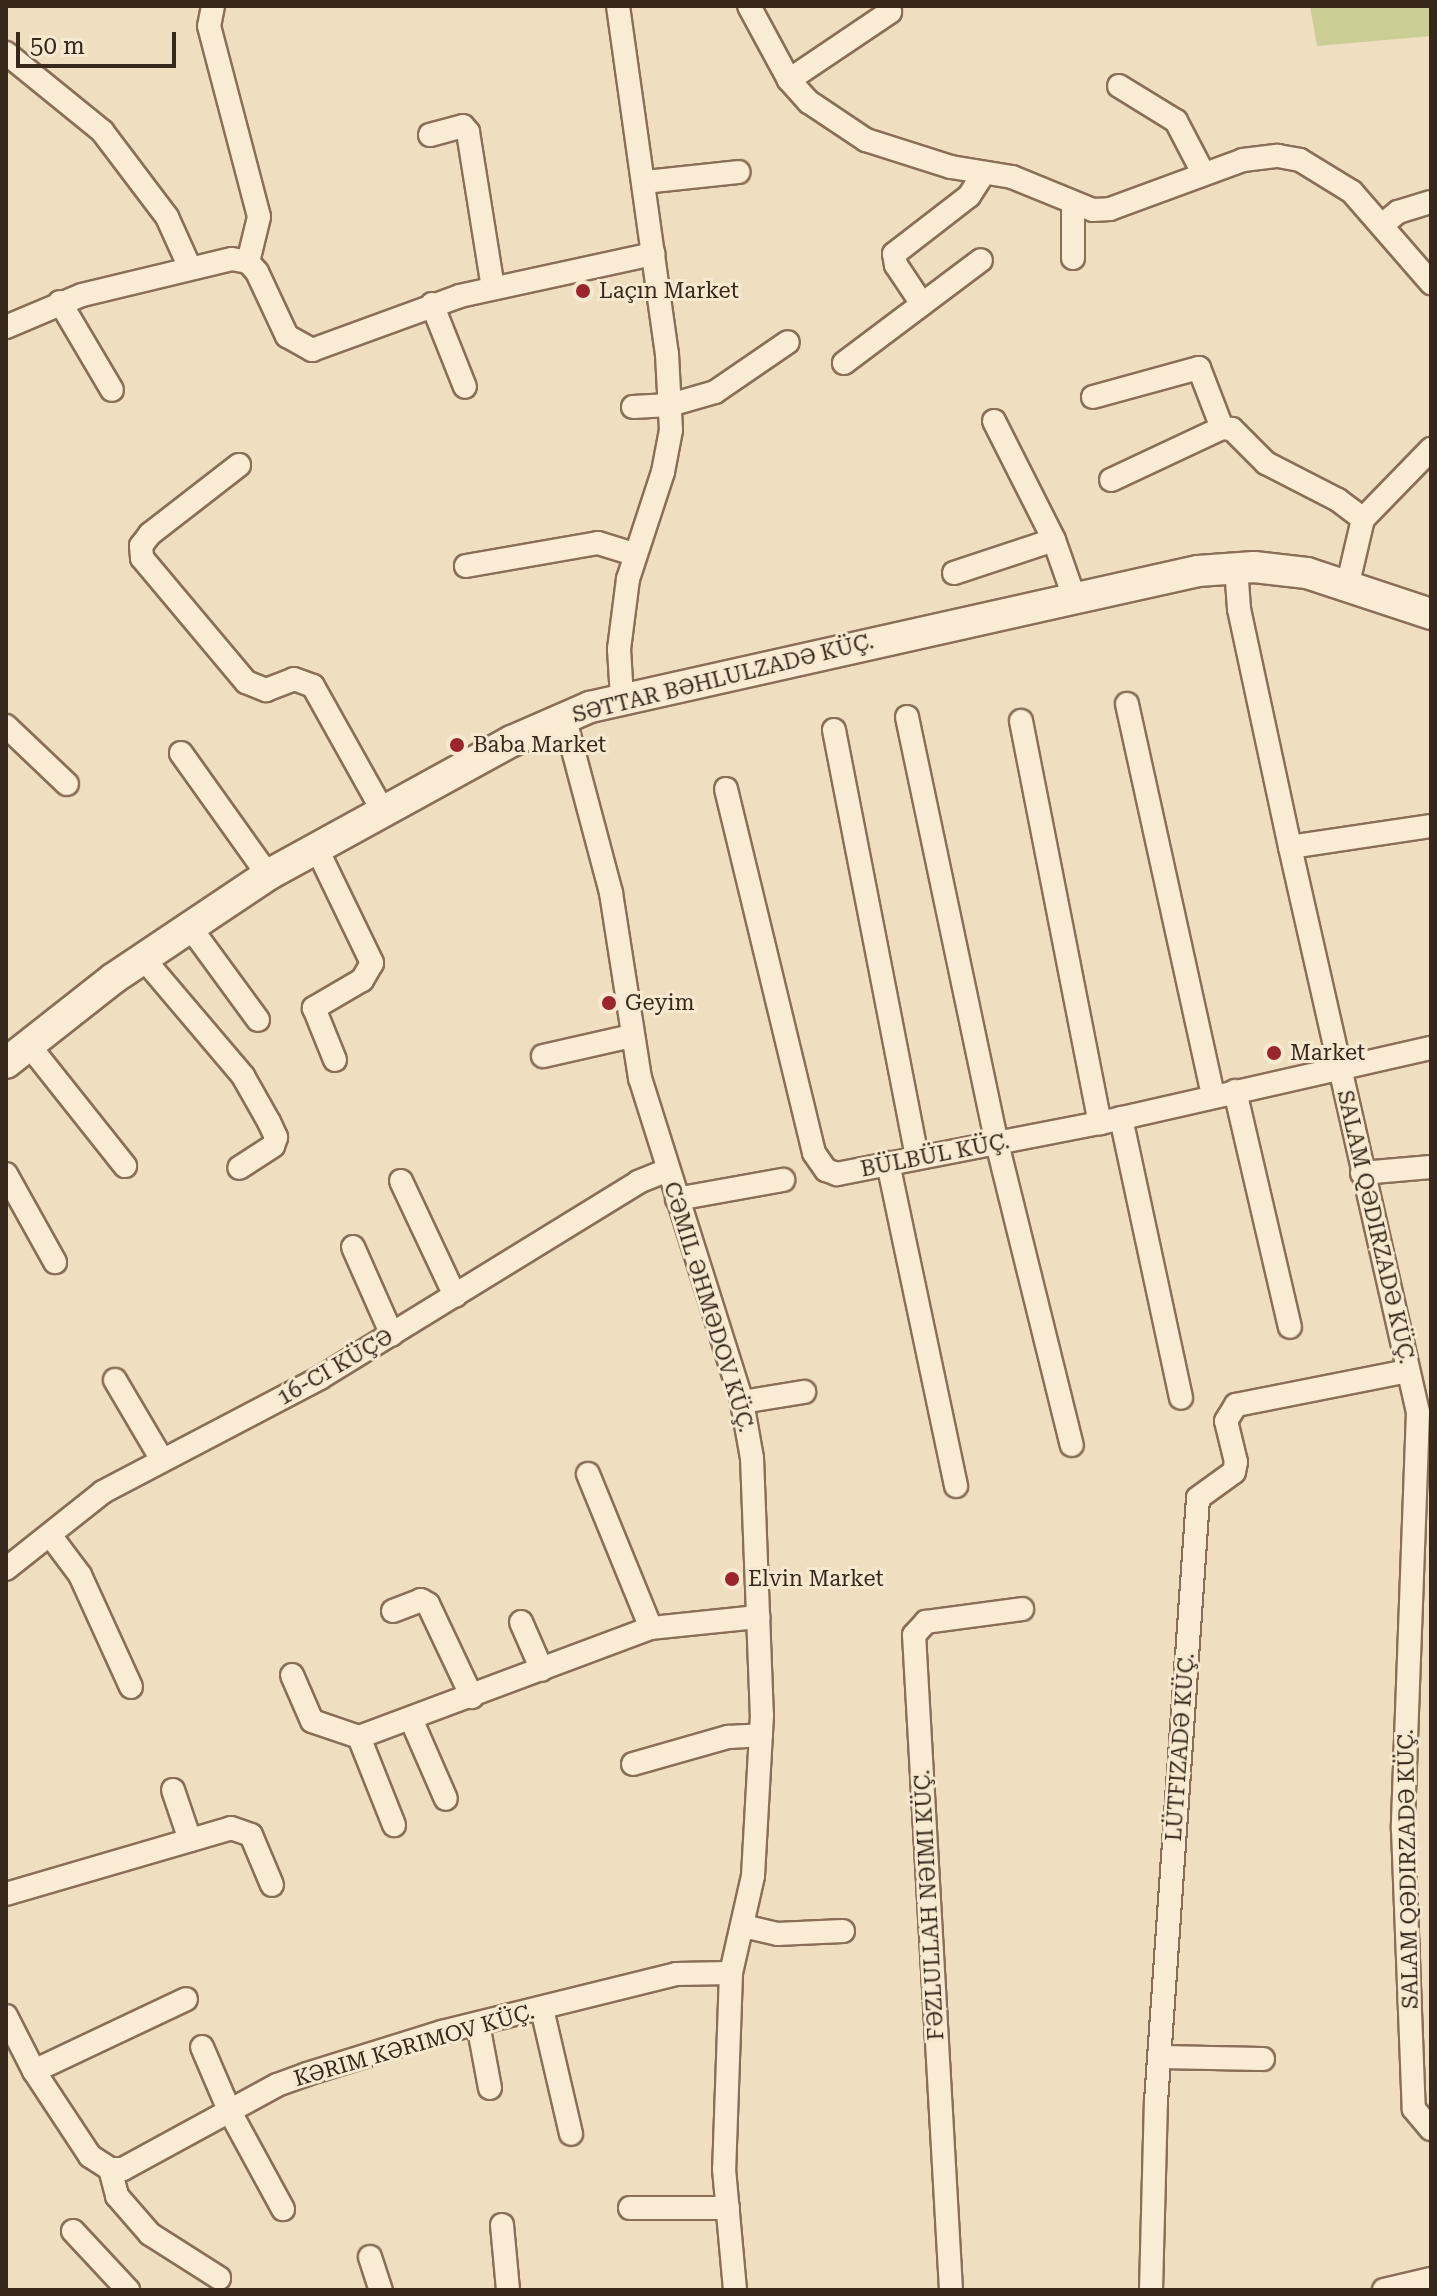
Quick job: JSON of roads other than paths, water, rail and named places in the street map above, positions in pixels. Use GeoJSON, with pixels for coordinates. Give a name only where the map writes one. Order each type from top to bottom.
{"type":"FeatureCollection","features":[{"type":"Feature","properties":{"kind":"street"},"geometry":{"type":"LineString","coordinates":[[213,6],[209,26],[259,217],[248,262],[287,336],[300,348],[328,346],[432,304],[653,254]]}},
{"type":"Feature","properties":{"kind":"street"},"geometry":{"type":"LineString","coordinates":[[618,6],[645,182],[670,405],[669,449],[635,554],[622,616],[622,698]]}},
{"type":"Feature","properties":{"kind":"street"},"geometry":{"type":"LineString","coordinates":[[749,6],[789,80],[830,118],[866,140],[1036,185],[1073,205],[1110,209],[1202,171],[1278,156],[1300,160],[1352,192],[1431,283]]}},
{"type":"Feature","properties":{"kind":"street"},"geometry":{"type":"LineString","coordinates":[[789,80],[890,12]]}},
{"type":"Feature","properties":{"kind":"street"},"geometry":{"type":"LineString","coordinates":[[6,53],[102,131],[167,217],[190,268]]}},
{"type":"Feature","properties":{"kind":"street"},"geometry":{"type":"LineString","coordinates":[[1119,86],[1176,121],[1202,171]]}},
{"type":"Feature","properties":{"kind":"street"},"geometry":{"type":"LineString","coordinates":[[430,135],[463,126],[468,132],[493,288]]}},
{"type":"Feature","properties":{"kind":"street"},"geometry":{"type":"LineString","coordinates":[[645,182],[738,172]]}},
{"type":"Feature","properties":{"kind":"street"},"geometry":{"type":"LineString","coordinates":[[922,304],[896,265],[894,254],[969,196],[984,173]]}},
{"type":"Feature","properties":{"kind":"street"},"geometry":{"type":"LineString","coordinates":[[1382,225],[1411,207],[1431,202]]}},
{"type":"Feature","properties":{"kind":"street"},"geometry":{"type":"LineString","coordinates":[[1073,205],[1073,258]]}},
{"type":"Feature","properties":{"kind":"street"},"geometry":{"type":"LineString","coordinates":[[9,319],[60,302],[190,268],[232,259],[248,262]]}},
{"type":"Feature","properties":{"kind":"street"},"geometry":{"type":"LineString","coordinates":[[844,363],[981,260]]}},
{"type":"Feature","properties":{"kind":"street"},"geometry":{"type":"LineString","coordinates":[[60,302],[112,390]]}},
{"type":"Feature","properties":{"kind":"street"},"geometry":{"type":"LineString","coordinates":[[432,304],[465,387]]}},
{"type":"Feature","properties":{"kind":"street"},"geometry":{"type":"LineString","coordinates":[[633,407],[670,405],[715,392],[788,342]]}},
{"type":"Feature","properties":{"kind":"street"},"geometry":{"type":"LineString","coordinates":[[1093,397],[1199,368],[1222,428]]}},
{"type":"Feature","properties":{"kind":"street"},"geometry":{"type":"LineString","coordinates":[[994,421],[1054,540],[1074,597]]}},
{"type":"Feature","properties":{"kind":"street"},"geometry":{"type":"LineString","coordinates":[[1111,480],[1222,428],[1232,429],[1266,463],[1338,500],[1363,519]]}},
{"type":"Feature","properties":{"kind":"street"},"geometry":{"type":"LineString","coordinates":[[1348,583],[1363,519],[1431,449]]}},
{"type":"Feature","properties":{"kind":"street"},"geometry":{"type":"LineString","coordinates":[[239,465],[150,534],[141,546],[142,558],[246,682],[266,690],[294,679],[313,686],[383,811]]}},
{"type":"Feature","properties":{"kind":"street"},"geometry":{"type":"LineString","coordinates":[[954,573],[1054,540]]}},
{"type":"Feature","properties":{"kind":"street"},"geometry":{"type":"LineString","coordinates":[[466,566],[598,543],[635,554]]}},
{"type":"Feature","properties":{"kind":"street","name":"SƏTTAR BƏHLULZADƏ KÜÇ."},"geometry":{"type":"LineString","coordinates":[[17,1054],[143,958],[268,875],[564,716],[622,698],[1074,597],[1236,567],[1348,583],[1431,614]]}},
{"type":"Feature","properties":{"kind":"street","name":"SALAM QƏDIRZADƏ KÜÇ."},"geometry":{"type":"LineString","coordinates":[[1236,567],[1239,609],[1290,847],[1424,1437],[1403,1829],[1414,2109],[1431,2129]]}},
{"type":"Feature","properties":{"kind":"street"},"geometry":{"type":"LineString","coordinates":[[1127,704],[1213,1096]]}},
{"type":"Feature","properties":{"kind":"street","name":"CƏMIL ƏHMƏDOV KÜÇ."},"geometry":{"type":"LineString","coordinates":[[564,716],[611,893],[632,1036],[668,1170],[742,1402],[753,1472],[761,1735],[753,1876],[731,1973],[724,2169],[735,2290]]}},
{"type":"Feature","properties":{"kind":"street"},"geometry":{"type":"LineString","coordinates":[[907,717],[997,1143],[1072,1445]]}},
{"type":"Feature","properties":{"kind":"street"},"geometry":{"type":"LineString","coordinates":[[1021,721],[1111,1121],[1181,1398]]}},
{"type":"Feature","properties":{"kind":"street"},"geometry":{"type":"LineString","coordinates":[[6,726],[67,784]]}},
{"type":"Feature","properties":{"kind":"street"},"geometry":{"type":"LineString","coordinates":[[834,730],[917,1157]]}},
{"type":"Feature","properties":{"kind":"street"},"geometry":{"type":"LineString","coordinates":[[181,753],[268,875]]}},
{"type":"Feature","properties":{"kind":"street","name":"BÜLBÜL KÜÇ."},"geometry":{"type":"LineString","coordinates":[[726,789],[814,1153],[826,1170],[837,1174],[1111,1121],[1339,1066],[1431,1048]]}},
{"type":"Feature","properties":{"kind":"street"},"geometry":{"type":"LineString","coordinates":[[1290,847],[1431,826]]}},
{"type":"Feature","properties":{"kind":"street"},"geometry":{"type":"LineString","coordinates":[[316,847],[372,963],[372,972],[362,980],[314,1008],[335,1060]]}},
{"type":"Feature","properties":{"kind":"street"},"geometry":{"type":"LineString","coordinates":[[190,927],[258,1020]]}},
{"type":"Feature","properties":{"kind":"street"},"geometry":{"type":"LineString","coordinates":[[143,958],[243,1076],[276,1137],[273,1146],[239,1168]]}},
{"type":"Feature","properties":{"kind":"street"},"geometry":{"type":"LineString","coordinates":[[543,1056],[632,1036]]}},
{"type":"Feature","properties":{"kind":"street"},"geometry":{"type":"LineString","coordinates":[[17,1054],[125,1166]]}},
{"type":"Feature","properties":{"kind":"street"},"geometry":{"type":"LineString","coordinates":[[1235,1091],[1290,1327]]}},
{"type":"Feature","properties":{"kind":"street"},"geometry":{"type":"LineString","coordinates":[[888,1163],[956,1486]]}},
{"type":"Feature","properties":{"kind":"street"},"geometry":{"type":"LineString","coordinates":[[1362,1173],[1431,1167]]}},
{"type":"Feature","properties":{"kind":"street"},"geometry":{"type":"LineString","coordinates":[[6,1569],[78,1510],[161,1458],[280,1400],[392,1335],[638,1182],[668,1170]]}},
{"type":"Feature","properties":{"kind":"street"},"geometry":{"type":"LineString","coordinates":[[6,1174],[55,1262]]}},
{"type":"Feature","properties":{"kind":"street"},"geometry":{"type":"LineString","coordinates":[[677,1199],[783,1180]]}},
{"type":"Feature","properties":{"kind":"street"},"geometry":{"type":"LineString","coordinates":[[401,1181],[455,1296]]}},
{"type":"Feature","properties":{"kind":"street"},"geometry":{"type":"LineString","coordinates":[[353,1247],[392,1335]]}},
{"type":"Feature","properties":{"kind":"street","name":"LÜTFIZADƏ KÜÇ."},"geometry":{"type":"LineString","coordinates":[[1151,2290],[1159,2057],[1196,1508],[1203,1491],[1234,1472],[1227,1413],[1236,1405],[1408,1371]]}},
{"type":"Feature","properties":{"kind":"street"},"geometry":{"type":"LineString","coordinates":[[115,1380],[161,1458]]}},
{"type":"Feature","properties":{"kind":"street"},"geometry":{"type":"LineString","coordinates":[[742,1402],[804,1392]]}},
{"type":"Feature","properties":{"kind":"street"},"geometry":{"type":"LineString","coordinates":[[588,1474],[651,1628]]}},
{"type":"Feature","properties":{"kind":"street"},"geometry":{"type":"LineString","coordinates":[[50,1535],[80,1575],[131,1687]]}},
{"type":"Feature","properties":{"kind":"street"},"geometry":{"type":"LineString","coordinates":[[393,1611],[421,1600],[428,1604],[472,1697]]}},
{"type":"Feature","properties":{"kind":"street","name":"FƏZLULLAH NƏIMI KÜÇ."},"geometry":{"type":"LineString","coordinates":[[951,2290],[914,1635],[926,1622],[1022,1609]]}},
{"type":"Feature","properties":{"kind":"street"},"geometry":{"type":"LineString","coordinates":[[292,1675],[312,1721],[359,1737],[651,1628],[758,1617]]}},
{"type":"Feature","properties":{"kind":"street"},"geometry":{"type":"LineString","coordinates":[[521,1622],[542,1670]]}},
{"type":"Feature","properties":{"kind":"street"},"geometry":{"type":"LineString","coordinates":[[411,1719],[446,1799]]}},
{"type":"Feature","properties":{"kind":"street"},"geometry":{"type":"LineString","coordinates":[[633,1764],[728,1737],[761,1735]]}},
{"type":"Feature","properties":{"kind":"street"},"geometry":{"type":"LineString","coordinates":[[359,1737],[394,1825]]}},
{"type":"Feature","properties":{"kind":"street"},"geometry":{"type":"LineString","coordinates":[[173,1790],[190,1840]]}},
{"type":"Feature","properties":{"kind":"street"},"geometry":{"type":"LineString","coordinates":[[6,1894],[231,1828],[244,1829],[272,1885]]}},
{"type":"Feature","properties":{"kind":"street"},"geometry":{"type":"LineString","coordinates":[[743,1926],[777,1934],[843,1931]]}},
{"type":"Feature","properties":{"kind":"street","name":"KƏRIM KƏRIMOV KÜÇ."},"geometry":{"type":"LineString","coordinates":[[110,2169],[136,2165],[229,2110],[307,2074],[478,2024],[676,1974],[731,1973]]}},
{"type":"Feature","properties":{"kind":"street"},"geometry":{"type":"LineString","coordinates":[[34,2071],[186,1999]]}},
{"type":"Feature","properties":{"kind":"street"},"geometry":{"type":"LineString","coordinates":[[542,2009],[571,2134]]}},
{"type":"Feature","properties":{"kind":"street"},"geometry":{"type":"LineString","coordinates":[[6,2016],[34,2071],[90,2156],[110,2169],[117,2196],[150,2234],[219,2278]]}},
{"type":"Feature","properties":{"kind":"street"},"geometry":{"type":"LineString","coordinates":[[478,2024],[490,2088]]}},
{"type":"Feature","properties":{"kind":"street"},"geometry":{"type":"LineString","coordinates":[[202,2047],[229,2110],[283,2209]]}},
{"type":"Feature","properties":{"kind":"street"},"geometry":{"type":"LineString","coordinates":[[1159,2057],[1263,2059]]}},
{"type":"Feature","properties":{"kind":"street"},"geometry":{"type":"LineString","coordinates":[[630,2208],[728,2208]]}},
{"type":"Feature","properties":{"kind":"street"},"geometry":{"type":"LineString","coordinates":[[502,2225],[508,2290]]}},
{"type":"Feature","properties":{"kind":"street"},"geometry":{"type":"LineString","coordinates":[[73,2231],[128,2290]]}},
{"type":"Feature","properties":{"kind":"street"},"geometry":{"type":"LineString","coordinates":[[370,2257],[381,2290]]}},
{"type":"Feature","properties":{"kind":"street"},"geometry":{"type":"LineString","coordinates":[[1384,2290],[1431,2279]]}},
{"type":"Feature","properties":{"kind":"place","name":"Laçın Market"},"geometry":{"type":"Point","coordinates":[583,291]}},
{"type":"Feature","properties":{"kind":"place","name":"Baba Market"},"geometry":{"type":"Point","coordinates":[457,745]}},
{"type":"Feature","properties":{"kind":"place","name":"Geyim"},"geometry":{"type":"Point","coordinates":[609,1003]}},
{"type":"Feature","properties":{"kind":"place","name":"Market"},"geometry":{"type":"Point","coordinates":[1274,1053]}},
{"type":"Feature","properties":{"kind":"place","name":"Elvin Market"},"geometry":{"type":"Point","coordinates":[732,1579]}}]}
